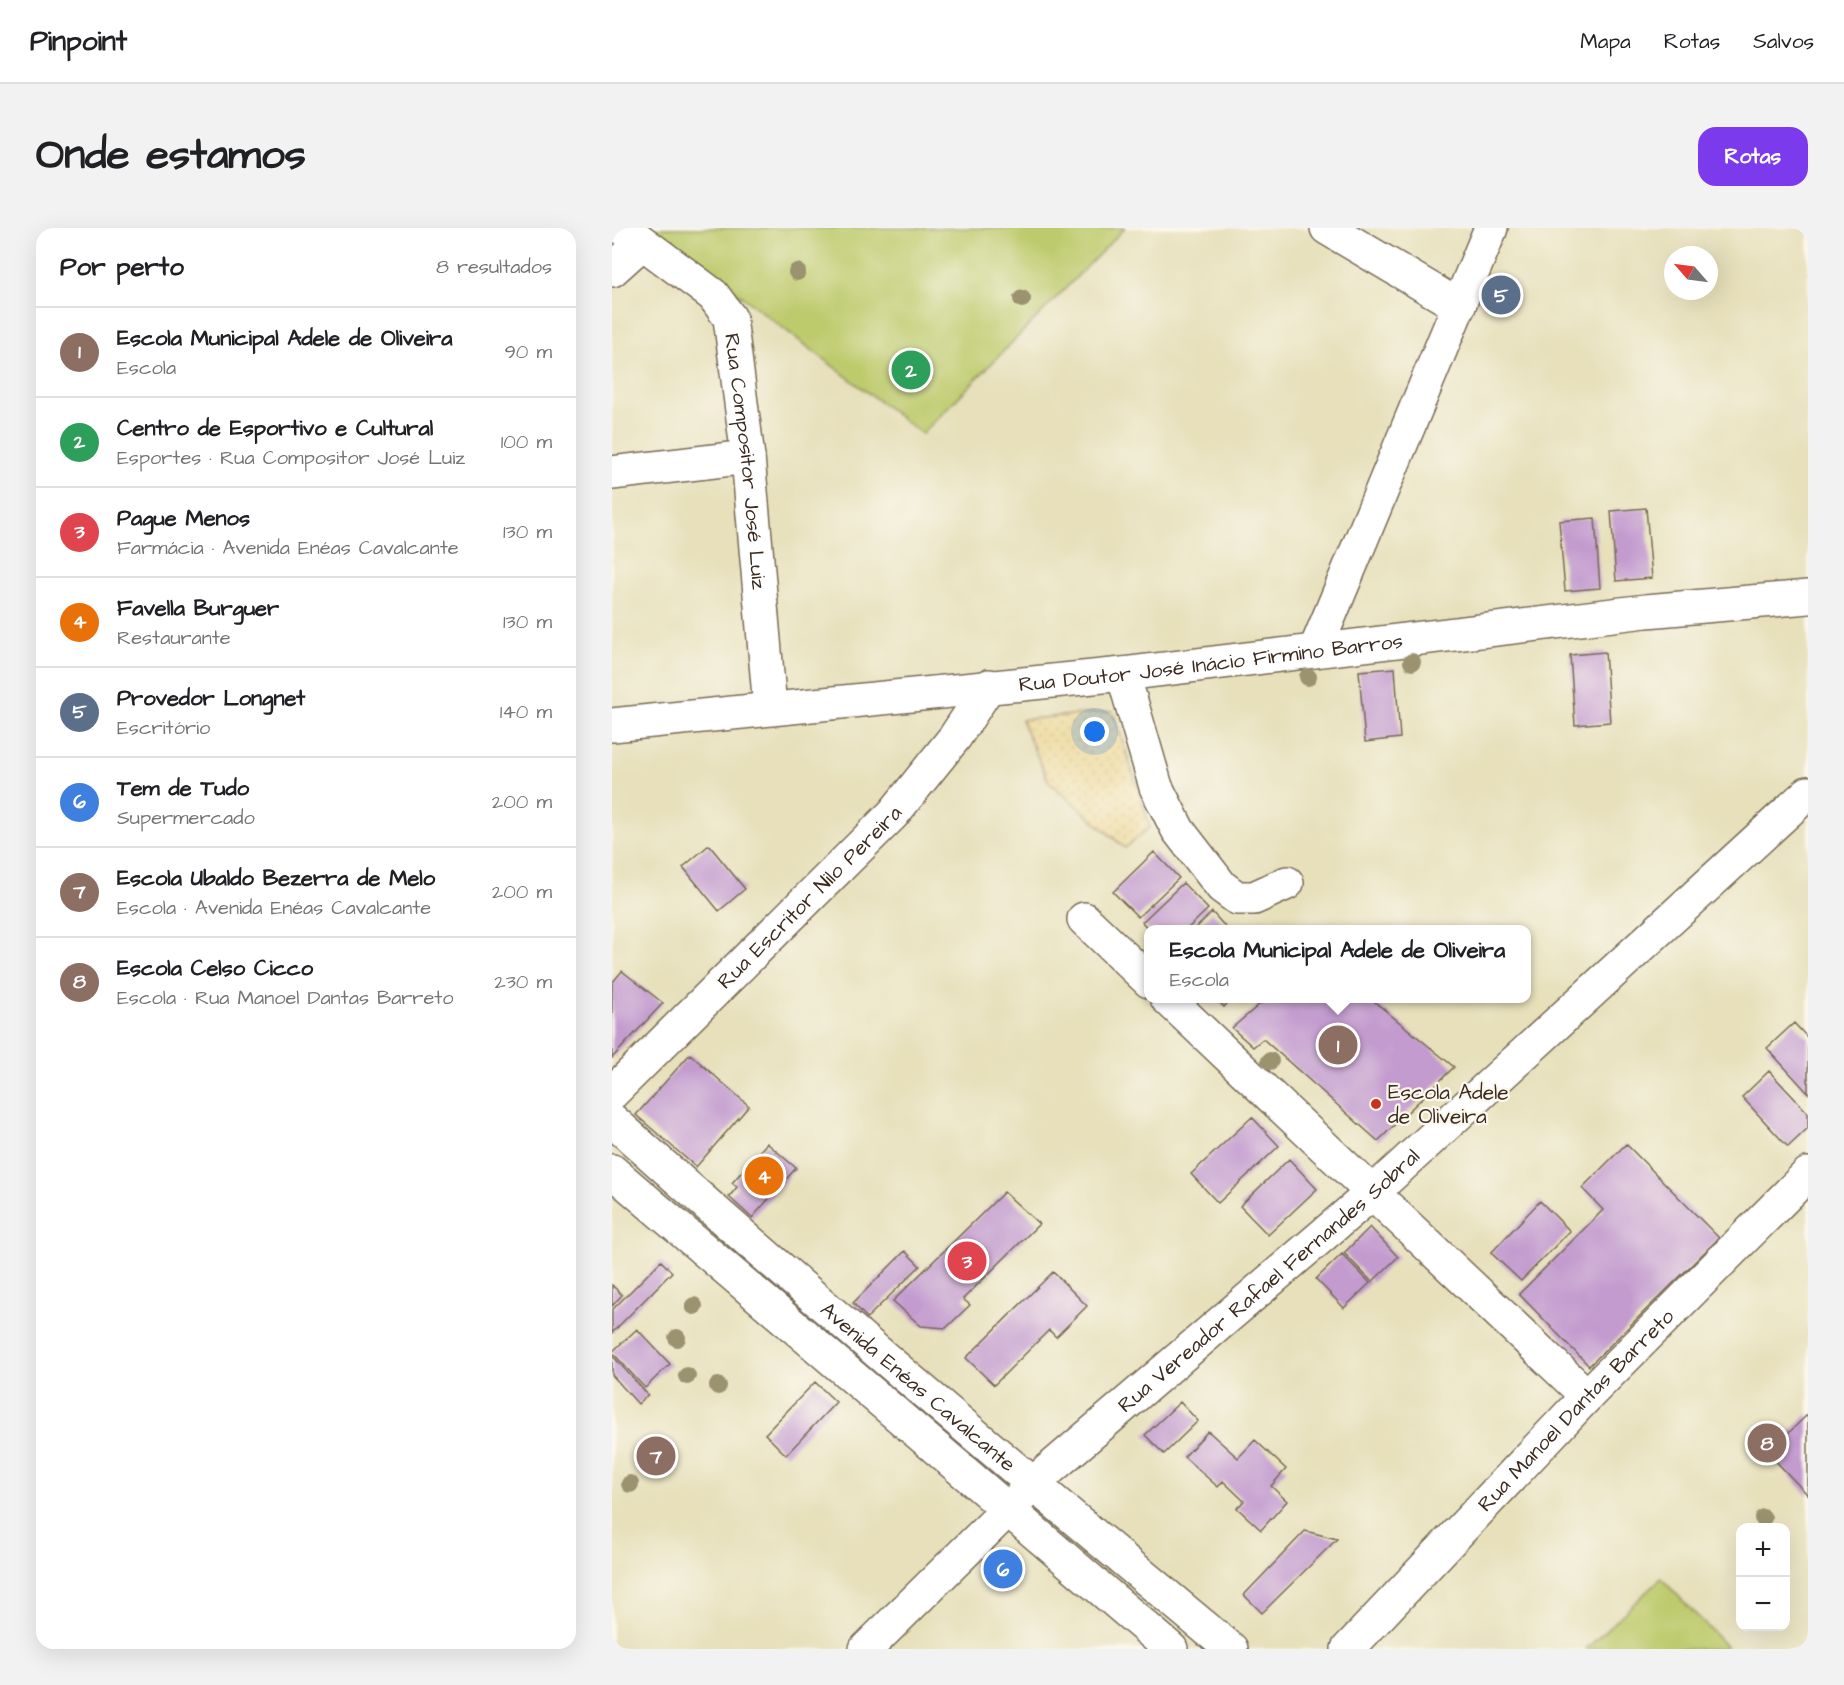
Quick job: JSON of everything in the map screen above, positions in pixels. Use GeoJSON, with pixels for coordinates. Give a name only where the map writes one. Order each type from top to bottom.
{"type":"FeatureCollection","features":[{"type":"Feature","properties":{"kind":"street"},"geometry":{"type":"LineString","coordinates":[[1327,228],[1459,306]]}},
{"type":"Feature","properties":{"kind":"street"},"geometry":{"type":"LineString","coordinates":[[1315,651],[1491,228]]}},
{"type":"Feature","properties":{"kind":"street"},"geometry":{"type":"LineString","coordinates":[[612,270],[632,235]]}},
{"type":"Feature","properties":{"kind":"street","name":"Rua Compositor José Luiz"},"geometry":{"type":"LineString","coordinates":[[632,235],[713,295],[730,318],[748,457],[770,708]]}},
{"type":"Feature","properties":{"kind":"street"},"geometry":{"type":"LineString","coordinates":[[612,473],[748,457]]}},
{"type":"Feature","properties":{"kind":"street","name":"Rua Doutor José Inácio Firmino Barros"},"geometry":{"type":"LineString","coordinates":[[612,724],[1123,674],[1646,611],[1808,597]]}},
{"type":"Feature","properties":{"kind":"street"},"geometry":{"type":"LineString","coordinates":[[1123,674],[1156,787],[1178,830],[1216,879],[1237,898],[1254,898],[1287,883]]}},
{"type":"Feature","properties":{"kind":"street","name":"Rua Escritor Nilo Pereira"},"geometry":{"type":"LineString","coordinates":[[612,1093],[893,814],[955,737],[989,686]]}},
{"type":"Feature","properties":{"kind":"street","name":"Rua Vereador Rafael Fernandes Sobral"},"geometry":{"type":"LineString","coordinates":[[866,1649],[1044,1474],[1371,1194],[1808,793]]}},
{"type":"Feature","properties":{"kind":"street"},"geometry":{"type":"LineString","coordinates":[[1084,919],[1144,976]]}},
{"type":"Feature","properties":{"kind":"street"},"geometry":{"type":"LineString","coordinates":[[1171,1003],[1587,1396]]}},
{"type":"Feature","properties":{"kind":"street","name":"Avenida Enéas Cavalcante"},"geometry":{"type":"LineString","coordinates":[[612,1120],[739,1233],[1231,1649]]}},
{"type":"Feature","properties":{"kind":"street","name":"Avenida Enéas Cavalcante"},"geometry":{"type":"LineString","coordinates":[[612,1171],[1171,1649]]}},
{"type":"Feature","properties":{"kind":"street","name":"Rua Manoel Dantas Barreto"},"geometry":{"type":"LineString","coordinates":[[1348,1649],[1587,1396],[1808,1174]]}},
{"type":"Feature","properties":{"kind":"street"},"geometry":{"type":"LineString","coordinates":[[714,1260],[739,1233]]}},
{"type":"Feature","properties":{"kind":"sand"},"geometry":{"type":"Polygon","coordinates":[[[1113,711],[1150,827],[1125,848],[1049,782],[1021,720],[1113,711]]]}},
{"type":"Feature","properties":{"kind":"green space"},"geometry":{"type":"Polygon","coordinates":[[[652,228],[1125,228],[922,434],[652,228]]]}},
{"type":"Feature","properties":{"kind":"green space"},"geometry":{"type":"Polygon","coordinates":[[[1661,1578],[1726,1646],[1723,1649],[1586,1649],[1661,1578]]]}},
{"type":"Feature","properties":{"kind":"building"},"geometry":{"type":"Polygon","coordinates":[[[1646,508],[1652,578],[1616,581],[1611,511],[1646,508]]]}},
{"type":"Feature","properties":{"kind":"building"},"geometry":{"type":"Polygon","coordinates":[[[1595,518],[1600,588],[1565,591],[1559,521],[1595,518]]]}},
{"type":"Feature","properties":{"kind":"building"},"geometry":{"type":"Polygon","coordinates":[[[1605,652],[1610,722],[1575,725],[1570,655],[1605,652]]]}},
{"type":"Feature","properties":{"kind":"building"},"geometry":{"type":"Polygon","coordinates":[[[1395,668],[1400,738],[1365,742],[1359,671],[1395,668]]]}},
{"type":"Feature","properties":{"kind":"building"},"geometry":{"type":"Polygon","coordinates":[[[709,845],[745,889],[719,911],[683,867],[709,845]]]}},
{"type":"Feature","properties":{"kind":"building"},"geometry":{"type":"Polygon","coordinates":[[[1154,852],[1179,878],[1138,917],[1113,892],[1154,852]]]}},
{"type":"Feature","properties":{"kind":"building"},"geometry":{"type":"Polygon","coordinates":[[[1183,883],[1208,909],[1191,925],[1145,925],[1142,922],[1183,883]]]}},
{"type":"Feature","properties":{"kind":"building"},"geometry":{"type":"Polygon","coordinates":[[[1212,912],[1224,925],[1199,925],[1212,912]]]}},
{"type":"Feature","properties":{"kind":"building"},"geometry":{"type":"Polygon","coordinates":[[[622,971],[663,1003],[612,1058],[612,983],[622,971]]]}},
{"type":"Feature","properties":{"kind":"building","name":"Escola Adele de Oliveira"},"geometry":{"type":"Polygon","coordinates":[[[1261,1003],[1376,1003],[1454,1067],[1378,1141],[1263,1039],[1253,1047],[1232,1028],[1261,1003]]]}},
{"type":"Feature","properties":{"kind":"building"},"geometry":{"type":"Polygon","coordinates":[[[1794,1023],[1808,1038],[1808,1093],[1767,1048],[1794,1023]]]}},
{"type":"Feature","properties":{"kind":"building"},"geometry":{"type":"Polygon","coordinates":[[[690,1054],[749,1106],[696,1167],[636,1115],[690,1054]]]}},
{"type":"Feature","properties":{"kind":"building"},"geometry":{"type":"Polygon","coordinates":[[[1769,1071],[1808,1113],[1808,1128],[1788,1147],[1742,1097],[1769,1071]]]}},
{"type":"Feature","properties":{"kind":"building"},"geometry":{"type":"Polygon","coordinates":[[[1252,1117],[1279,1146],[1218,1203],[1191,1174],[1252,1117]]]}},
{"type":"Feature","properties":{"kind":"building"},"geometry":{"type":"Polygon","coordinates":[[[767,1143],[796,1168],[752,1218],[729,1197],[737,1187],[732,1183],[767,1143]]]}},
{"type":"Feature","properties":{"kind":"building"},"geometry":{"type":"Polygon","coordinates":[[[1626,1144],[1719,1238],[1589,1366],[1519,1294],[1603,1210],[1582,1188],[1626,1144]]]}},
{"type":"Feature","properties":{"kind":"building"},"geometry":{"type":"Polygon","coordinates":[[[1289,1159],[1317,1189],[1268,1235],[1240,1206],[1289,1159]]]}},
{"type":"Feature","properties":{"kind":"building"},"geometry":{"type":"Polygon","coordinates":[[[1004,1192],[1039,1224],[963,1299],[970,1305],[946,1328],[921,1326],[893,1301],[1004,1192]]]}},
{"type":"Feature","properties":{"kind":"building"},"geometry":{"type":"Polygon","coordinates":[[[1540,1201],[1570,1231],[1521,1281],[1491,1253],[1540,1201]]]}},
{"type":"Feature","properties":{"kind":"building"},"geometry":{"type":"Polygon","coordinates":[[[1370,1227],[1398,1257],[1372,1282],[1344,1253],[1370,1227]]]}},
{"type":"Feature","properties":{"kind":"building"},"geometry":{"type":"Polygon","coordinates":[[[905,1251],[920,1266],[867,1318],[853,1303],[905,1251]]]}},
{"type":"Feature","properties":{"kind":"building"},"geometry":{"type":"Polygon","coordinates":[[[1342,1254],[1370,1283],[1344,1308],[1316,1279],[1342,1254]]]}},
{"type":"Feature","properties":{"kind":"building"},"geometry":{"type":"Polygon","coordinates":[[[661,1261],[672,1272],[612,1333],[612,1310],[661,1261]]]}},
{"type":"Feature","properties":{"kind":"building"},"geometry":{"type":"Polygon","coordinates":[[[1053,1272],[1087,1306],[1056,1337],[1049,1330],[994,1385],[966,1358],[1053,1272]]]}},
{"type":"Feature","properties":{"kind":"building"},"geometry":{"type":"Polygon","coordinates":[[[612,1285],[622,1295],[612,1306],[612,1285]]]}},
{"type":"Feature","properties":{"kind":"building"},"geometry":{"type":"Polygon","coordinates":[[[637,1329],[670,1364],[645,1388],[612,1352],[637,1329]]]}},
{"type":"Feature","properties":{"kind":"building"},"geometry":{"type":"Polygon","coordinates":[[[612,1355],[648,1395],[638,1404],[612,1375],[612,1355]]]}},
{"type":"Feature","properties":{"kind":"building"},"geometry":{"type":"Polygon","coordinates":[[[815,1382],[836,1402],[786,1455],[765,1434],[815,1382]]]}},
{"type":"Feature","properties":{"kind":"building"},"geometry":{"type":"Polygon","coordinates":[[[1180,1402],[1198,1421],[1164,1454],[1145,1435],[1180,1402]]]}},
{"type":"Feature","properties":{"kind":"building"},"geometry":{"type":"Polygon","coordinates":[[[1808,1414],[1808,1495],[1768,1453],[1808,1414]]]}},
{"type":"Feature","properties":{"kind":"building"},"geometry":{"type":"Polygon","coordinates":[[[1208,1431],[1238,1458],[1255,1440],[1286,1469],[1271,1486],[1287,1501],[1261,1530],[1237,1508],[1244,1501],[1223,1481],[1218,1487],[1184,1457],[1208,1431]]]}},
{"type":"Feature","properties":{"kind":"building"},"geometry":{"type":"Polygon","coordinates":[[[1305,1531],[1337,1539],[1262,1613],[1244,1595],[1305,1531]]]}},
{"type":"Feature","properties":{"kind":"place","name":"Provedor Longnet"},"geometry":{"type":"Point","coordinates":[1501,295]}},
{"type":"Feature","properties":{"kind":"place","name":"Centro de Esportivo e Cultural"},"geometry":{"type":"Point","coordinates":[911,370]}},
{"type":"Feature","properties":{"kind":"place","name":"Escola Municipal Adele de Oliveira"},"geometry":{"type":"Point","coordinates":[1338,1045]}},
{"type":"Feature","properties":{"kind":"place","name":"Escola Adele de Oliveira"},"geometry":{"type":"Point","coordinates":[1376,1104]}},
{"type":"Feature","properties":{"kind":"place","name":"Favella Burguer"},"geometry":{"type":"Point","coordinates":[764,1176]}},
{"type":"Feature","properties":{"kind":"place","name":"Pague Menos"},"geometry":{"type":"Point","coordinates":[967,1261]}},
{"type":"Feature","properties":{"kind":"place","name":"Escola Celso Cicco"},"geometry":{"type":"Point","coordinates":[1767,1443]}},
{"type":"Feature","properties":{"kind":"place","name":"Escola Ubaldo Bezerra de Melo"},"geometry":{"type":"Point","coordinates":[656,1456]}},
{"type":"Feature","properties":{"kind":"place","name":"Tem de Tudo"},"geometry":{"type":"Point","coordinates":[1003,1569]}}]}
